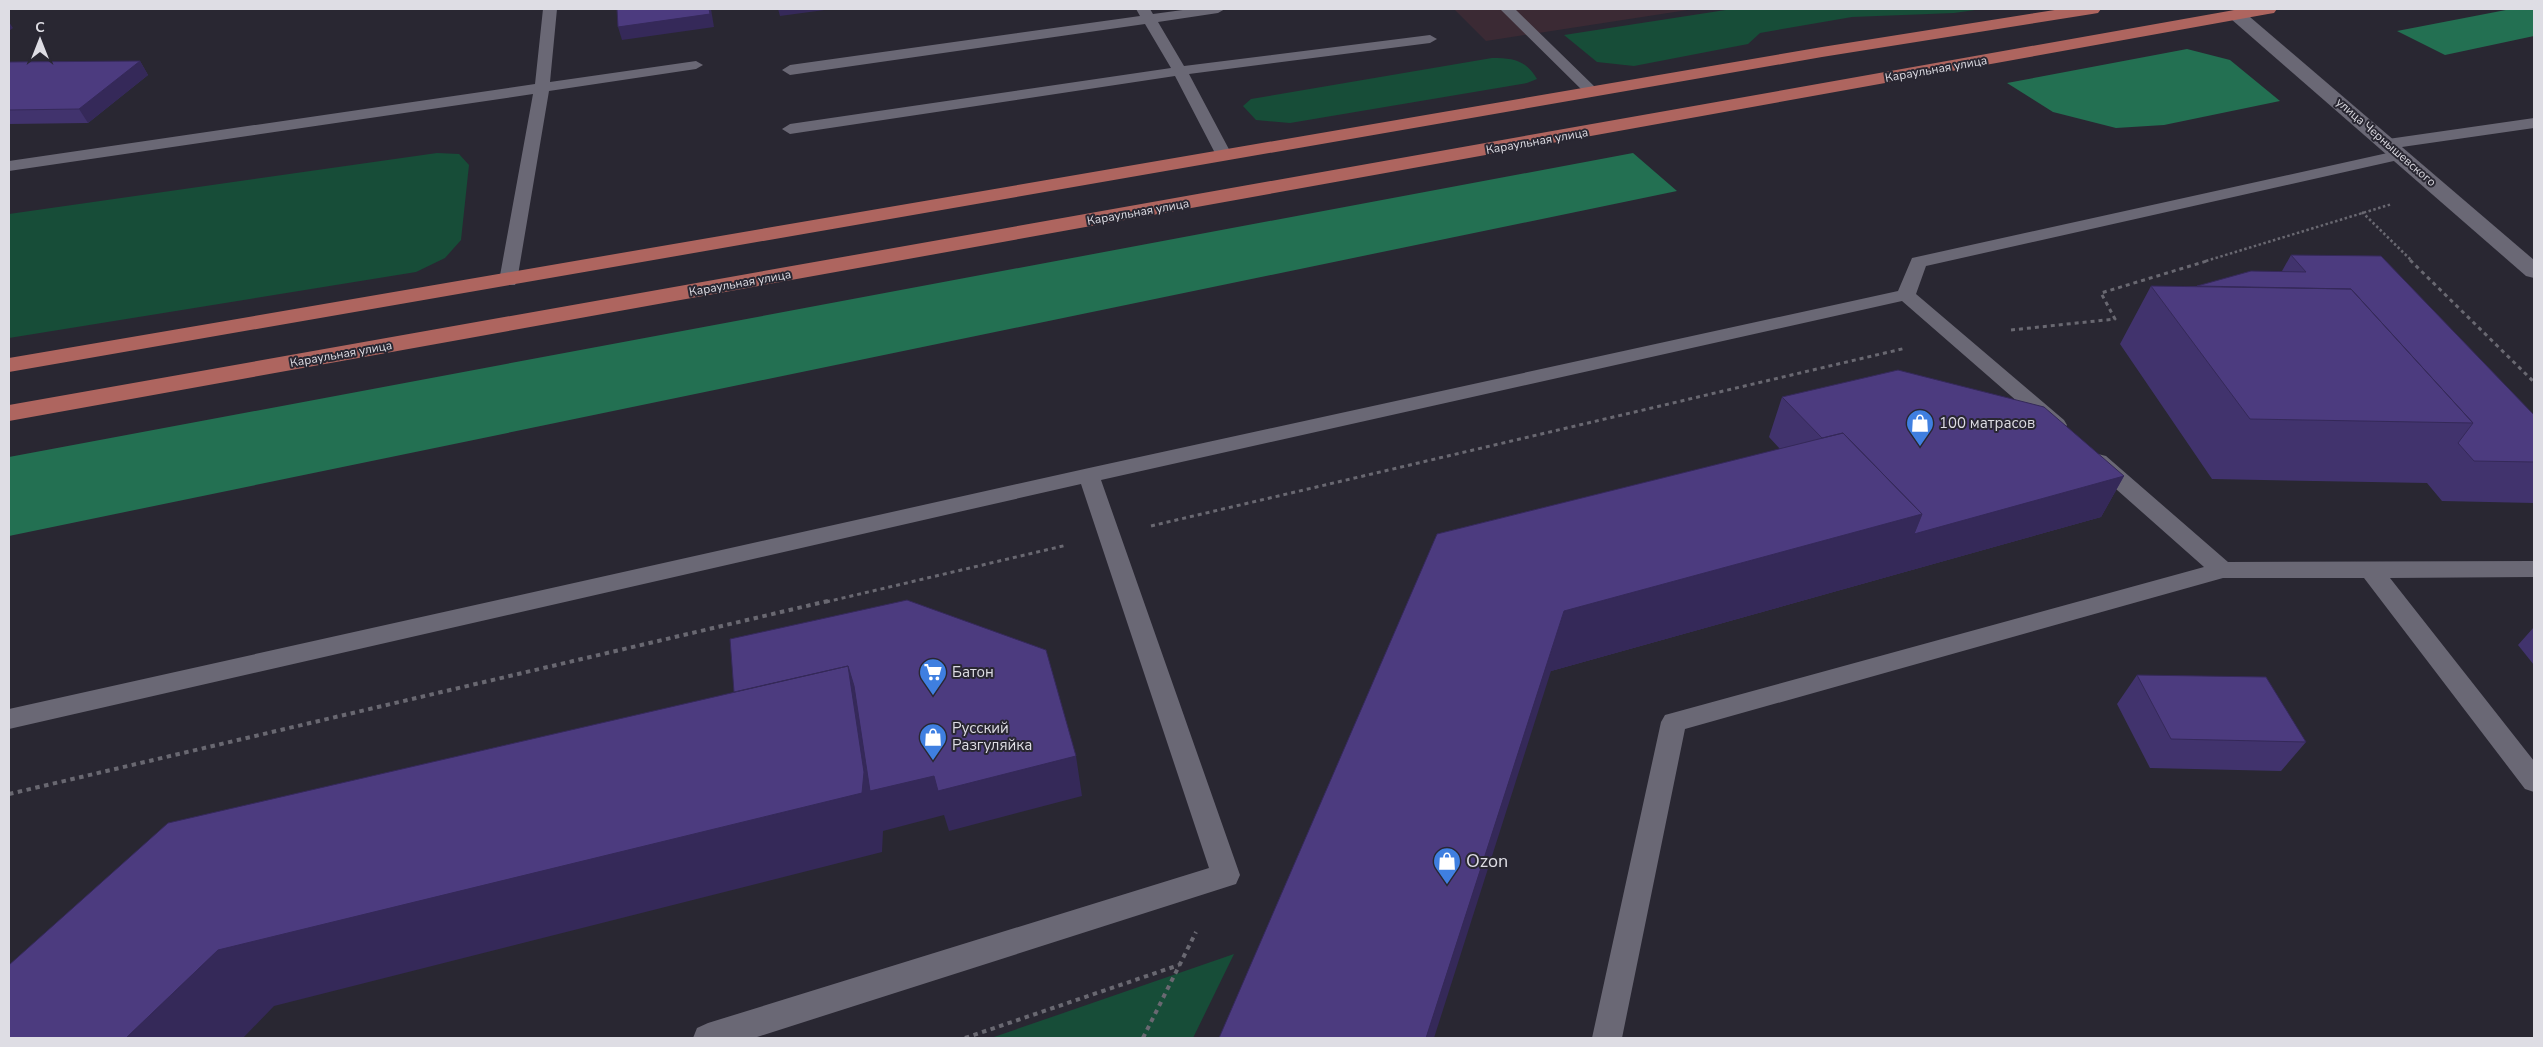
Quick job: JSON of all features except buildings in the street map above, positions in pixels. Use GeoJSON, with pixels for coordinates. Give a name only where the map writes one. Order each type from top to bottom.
{"type":"FeatureCollection","features":[{"type":"Feature","properties":{"kind":"main road"},"geometry":{"type":"LineString","coordinates":[[9,365],[508,281],[1591,91],[2092,9]]}},
{"type":"Feature","properties":{"kind":"main road","name":"Караульная улица"},"geometry":{"type":"LineString","coordinates":[[9,413],[2232,12],[2268,9]]}},
{"type":"Feature","properties":{"kind":"main road","name":"улица Чернышевского"},"geometry":{"type":"LineString","coordinates":[[2232,12],[2534,271]]}},
{"type":"Feature","properties":{"kind":"lane"},"geometry":{"type":"LineString","coordinates":[[508,281],[542,86],[550,9]]}},
{"type":"Feature","properties":{"kind":"lane"},"geometry":{"type":"LineString","coordinates":[[790,70],[1146,14],[1218,9]]}},
{"type":"Feature","properties":{"kind":"lane"},"geometry":{"type":"LineString","coordinates":[[1507,9],[1591,91]]}},
{"type":"Feature","properties":{"kind":"lane"},"geometry":{"type":"LineString","coordinates":[[1146,14],[1180,71],[1224,155]]}},
{"type":"Feature","properties":{"kind":"lane"},"geometry":{"type":"LineString","coordinates":[[790,129],[1180,71],[1430,39]]}},
{"type":"Feature","properties":{"kind":"lane"},"geometry":{"type":"LineString","coordinates":[[9,166],[542,86],[696,66]]}},
{"type":"Feature","properties":{"kind":"lane"},"geometry":{"type":"LineString","coordinates":[[1906,295],[1918,262],[2395,150],[2534,123]]}},
{"type":"Feature","properties":{"kind":"lane"},"geometry":{"type":"LineString","coordinates":[[1906,295],[1956,336],[2223,570]]}},
{"type":"Feature","properties":{"kind":"lane"},"geometry":{"type":"LineString","coordinates":[[9,719],[1089,475],[1906,295]]}},
{"type":"Feature","properties":{"kind":"lane"},"geometry":{"type":"LineString","coordinates":[[708,1038],[1226,875],[1108,536],[1089,475]]}},
{"type":"Feature","properties":{"kind":"lane"},"geometry":{"type":"LineString","coordinates":[[1607,1038],[1674,722],[2223,570],[2534,569]]}},
{"type":"Feature","properties":{"kind":"lane"},"geometry":{"type":"LineString","coordinates":[[2371,570],[2534,782]]}},
{"type":"Feature","properties":{"kind":"path"},"geometry":{"type":"LineString","coordinates":[[9,794],[1956,336],[2115,319],[2101,293],[2361,212],[2396,203]]}},
{"type":"Feature","properties":{"kind":"path"},"geometry":{"type":"LineString","coordinates":[[2361,212],[2534,382]]}},
{"type":"Feature","properties":{"kind":"path"},"geometry":{"type":"LineString","coordinates":[[1143,1038],[1226,875]]}},
{"type":"Feature","properties":{"kind":"path"},"geometry":{"type":"LineString","coordinates":[[965,1038],[1179,965]]}},
{"type":"Feature","properties":{"kind":"shaded area"},"geometry":{"type":"Polygon","coordinates":[[[1454,9],[1694,9],[1486,41],[1454,9]]]}},
{"type":"Feature","properties":{"kind":"green space"},"geometry":{"type":"Polygon","coordinates":[[[1732,9],[1982,9],[1954,13],[1852,17],[1760,33],[1748,44],[1634,66],[1597,62],[1564,35],[1732,9]]]}},
{"type":"Feature","properties":{"kind":"green space"},"geometry":{"type":"Polygon","coordinates":[[[2511,9],[2534,9],[2534,36],[2445,55],[2397,31],[2511,9]]]}},
{"type":"Feature","properties":{"kind":"green space"},"geometry":{"type":"Polygon","coordinates":[[[2187,49],[2230,60],[2280,101],[2164,125],[2116,128],[2053,112],[2007,83],[2187,49]]]}},
{"type":"Feature","properties":{"kind":"green space"},"geometry":{"type":"Polygon","coordinates":[[[1492,58],[1518,61],[1528,68],[1537,79],[1527,83],[1290,123],[1256,120],[1243,106],[1251,99],[1492,58]]]}},
{"type":"Feature","properties":{"kind":"green space"},"geometry":{"type":"Polygon","coordinates":[[[437,153],[459,154],[469,165],[461,240],[445,258],[416,272],[9,338],[9,214],[437,153]]]}},
{"type":"Feature","properties":{"kind":"green space"},"geometry":{"type":"Polygon","coordinates":[[[1633,153],[1677,191],[9,536],[9,457],[1633,153]]]}},
{"type":"Feature","properties":{"kind":"green space"},"geometry":{"type":"Polygon","coordinates":[[[1234,954],[1193,1038],[991,1038],[1234,954]]]}},
{"type":"Feature","properties":{"kind":"place","name":"100 матрасов"},"geometry":{"type":"Point","coordinates":[1920,447]}},
{"type":"Feature","properties":{"kind":"place","name":"Батон"},"geometry":{"type":"Point","coordinates":[933,696]}},
{"type":"Feature","properties":{"kind":"place","name":"Русский Разгуляйка"},"geometry":{"type":"Point","coordinates":[933,761]}},
{"type":"Feature","properties":{"kind":"place","name":"Ozon"},"geometry":{"type":"Point","coordinates":[1447,885]}}]}
